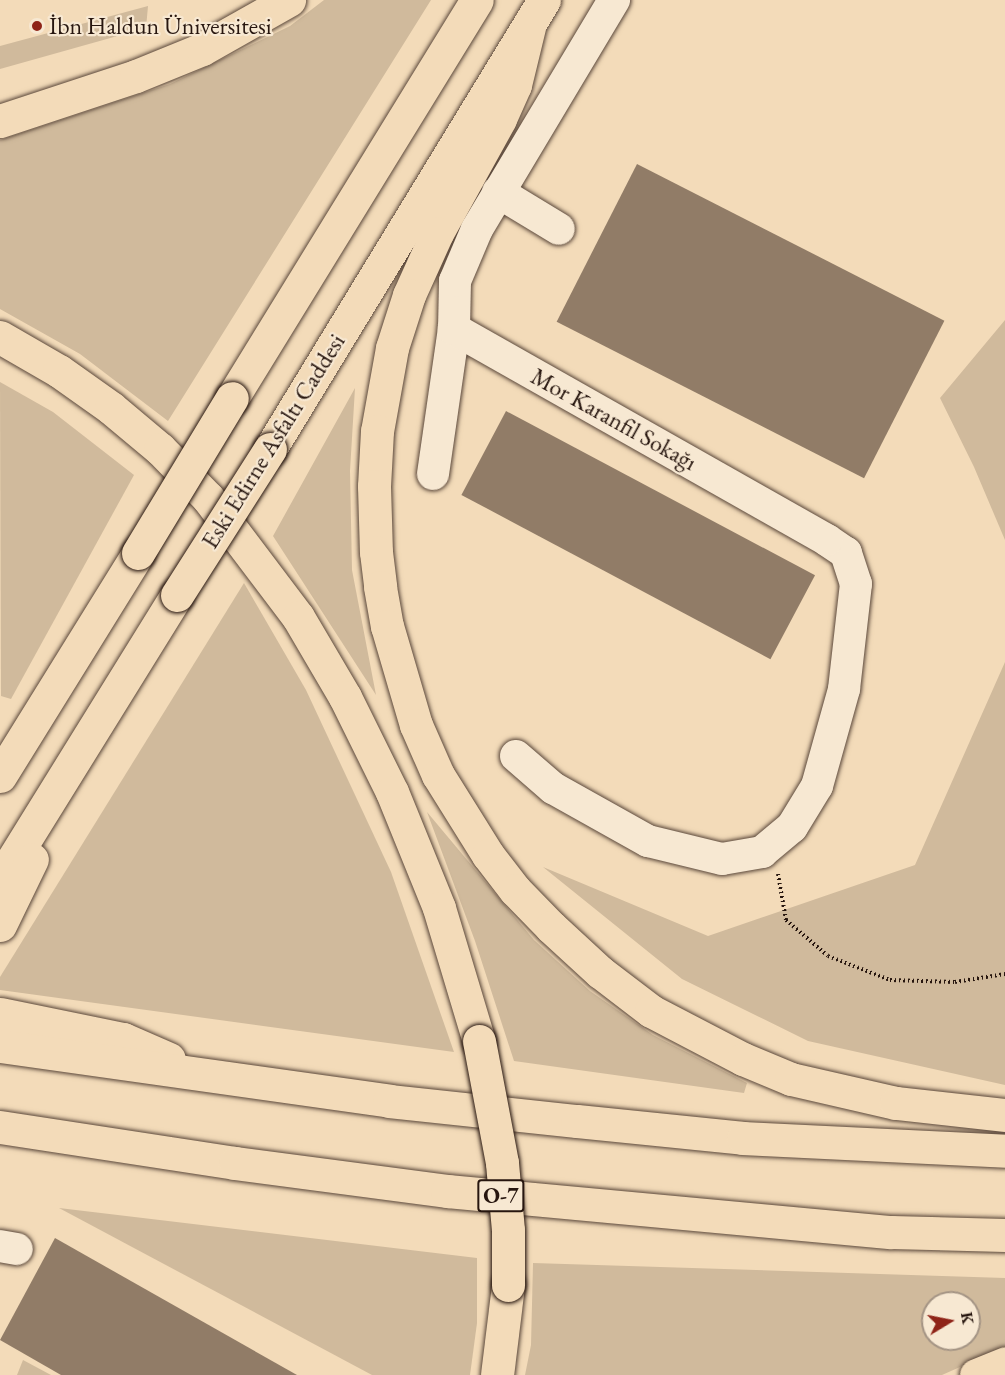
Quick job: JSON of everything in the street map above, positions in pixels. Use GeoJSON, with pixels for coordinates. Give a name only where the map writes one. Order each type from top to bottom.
{"type":"FeatureCollection","features":[{"type":"Feature","properties":{"kind":"highway"},"geometry":{"type":"LineString","coordinates":[[0,121],[147,72],[202,49],[290,0]]}},
{"type":"Feature","properties":{"kind":"highway"},"geometry":{"type":"LineString","coordinates":[[0,776],[477,0]]}},
{"type":"Feature","properties":{"kind":"highway"},"geometry":{"type":"LineString","coordinates":[[537,12],[515,84],[500,119],[437,233],[409,295],[392,348],[377,431],[374,497],[380,587],[400,677],[420,735],[438,775],[488,855],[515,890],[592,964],[651,1011],[743,1059],[791,1079],[896,1103],[1005,1115]]}},
{"type":"Feature","properties":{"kind":"highway","name":"Eski Edirne Asfaltı Caddesi"},"geometry":{"type":"LineString","coordinates":[[0,880],[270,449],[537,12]]}},
{"type":"Feature","properties":{"kind":"highway"},"geometry":{"type":"LineString","coordinates":[[0,338],[76,383],[111,408],[160,449],[208,498],[298,616],[345,697],[392,792],[439,908],[479,1041],[502,1163],[508,1230],[508,1285],[497,1375]]}},
{"type":"Feature","properties":{"kind":"highway"},"geometry":{"type":"LineString","coordinates":[[0,925],[41,839],[64,777]]}},
{"type":"Feature","properties":{"kind":"highway"},"geometry":{"type":"LineString","coordinates":[[0,1014],[123,1039],[207,1076]]}},
{"type":"Feature","properties":{"kind":"highway"},"geometry":{"type":"LineString","coordinates":[[0,1046],[389,1101],[743,1138],[1005,1151]]}},
{"type":"Feature","properties":{"kind":"highway","name":"O-7"},"geometry":{"type":"LineString","coordinates":[[0,1127],[235,1163],[447,1191],[891,1232],[1005,1235]]}},
{"type":"Feature","properties":{"kind":"highway"},"geometry":{"type":"LineString","coordinates":[[0,1138],[44,1134]]}},
{"type":"Feature","properties":{"kind":"highway"},"geometry":{"type":"LineString","coordinates":[[976,1375],[1005,1363]]}},
{"type":"Feature","properties":{"kind":"street"},"geometry":{"type":"LineString","coordinates":[[433,474],[454,329],[455,281],[477,229],[614,0]]}},
{"type":"Feature","properties":{"kind":"street"},"geometry":{"type":"LineString","coordinates":[[498,192],[559,230]]}},
{"type":"Feature","properties":{"kind":"street","name":"Mor Karanfil Sokağı"},"geometry":{"type":"LineString","coordinates":[[454,329],[827,540],[846,553],[856,584],[844,689],[817,786],[792,827],[762,852],[722,859],[648,841],[553,788],[516,756]]}},
{"type":"Feature","properties":{"kind":"path"},"geometry":{"type":"LineString","coordinates":[[792,827],[777,876],[786,920],[828,956],[890,980],[955,982],[1005,974]]}},
{"type":"Feature","properties":{"kind":"shaded area"},"geometry":{"type":"Polygon","coordinates":[[[324,0],[431,0],[168,421],[80,354],[0,309],[0,140],[170,84],[290,26],[324,0]]]}},
{"type":"Feature","properties":{"kind":"shaded area"},"geometry":{"type":"Polygon","coordinates":[[[148,6],[146,28],[0,69],[0,46],[148,6]]]}},
{"type":"Feature","properties":{"kind":"shaded area"},"geometry":{"type":"Polygon","coordinates":[[[1005,320],[1005,540],[974,467],[940,398],[1005,320]]]}},
{"type":"Feature","properties":{"kind":"shaded area"},"geometry":{"type":"Polygon","coordinates":[[[0,382],[53,412],[134,475],[11,699],[1,696],[0,382]]]}},
{"type":"Feature","properties":{"kind":"shaded area"},"geometry":{"type":"Polygon","coordinates":[[[355,388],[350,471],[352,570],[376,695],[273,536],[355,388]]]}},
{"type":"Feature","properties":{"kind":"shaded area"},"geometry":{"type":"Polygon","coordinates":[[[244,583],[306,690],[391,872],[454,1052],[0,990],[0,977],[244,583]]]}},
{"type":"Feature","properties":{"kind":"shaded area"},"geometry":{"type":"Polygon","coordinates":[[[1005,662],[1005,1085],[808,1041],[682,979],[543,867],[708,936],[915,865],[1005,662]]]}},
{"type":"Feature","properties":{"kind":"shaded area"},"geometry":{"type":"Polygon","coordinates":[[[427,812],[534,940],[590,991],[653,1035],[747,1083],[744,1093],[514,1061],[475,941],[427,812]]]}},
{"type":"Feature","properties":{"kind":"shaded area"},"geometry":{"type":"Polygon","coordinates":[[[59,1208],[477,1258],[477,1323],[470,1375],[372,1375],[59,1208]]]}},
{"type":"Feature","properties":{"kind":"shaded area"},"geometry":{"type":"Polygon","coordinates":[[[533,1263],[1005,1278],[1005,1347],[942,1375],[525,1375],[531,1345],[533,1263]]]}},
{"type":"Feature","properties":{"kind":"shaded area"},"geometry":{"type":"Polygon","coordinates":[[[23,1360],[51,1375],[17,1375],[23,1360]]]}},
{"type":"Feature","properties":{"kind":"building"},"geometry":{"type":"Polygon","coordinates":[[[637,164],[944,321],[864,478],[557,322],[637,164]]]}},
{"type":"Feature","properties":{"kind":"building"},"geometry":{"type":"Polygon","coordinates":[[[506,411],[815,575],[770,659],[461,495],[506,411]]]}},
{"type":"Feature","properties":{"kind":"building"},"geometry":{"type":"Polygon","coordinates":[[[55,1238],[297,1375],[61,1375],[0,1340],[55,1238]]]}},
{"type":"Feature","properties":{"kind":"place","name":"İbn Haldun Üniversitesi"},"geometry":{"type":"Point","coordinates":[37,26]}}]}
